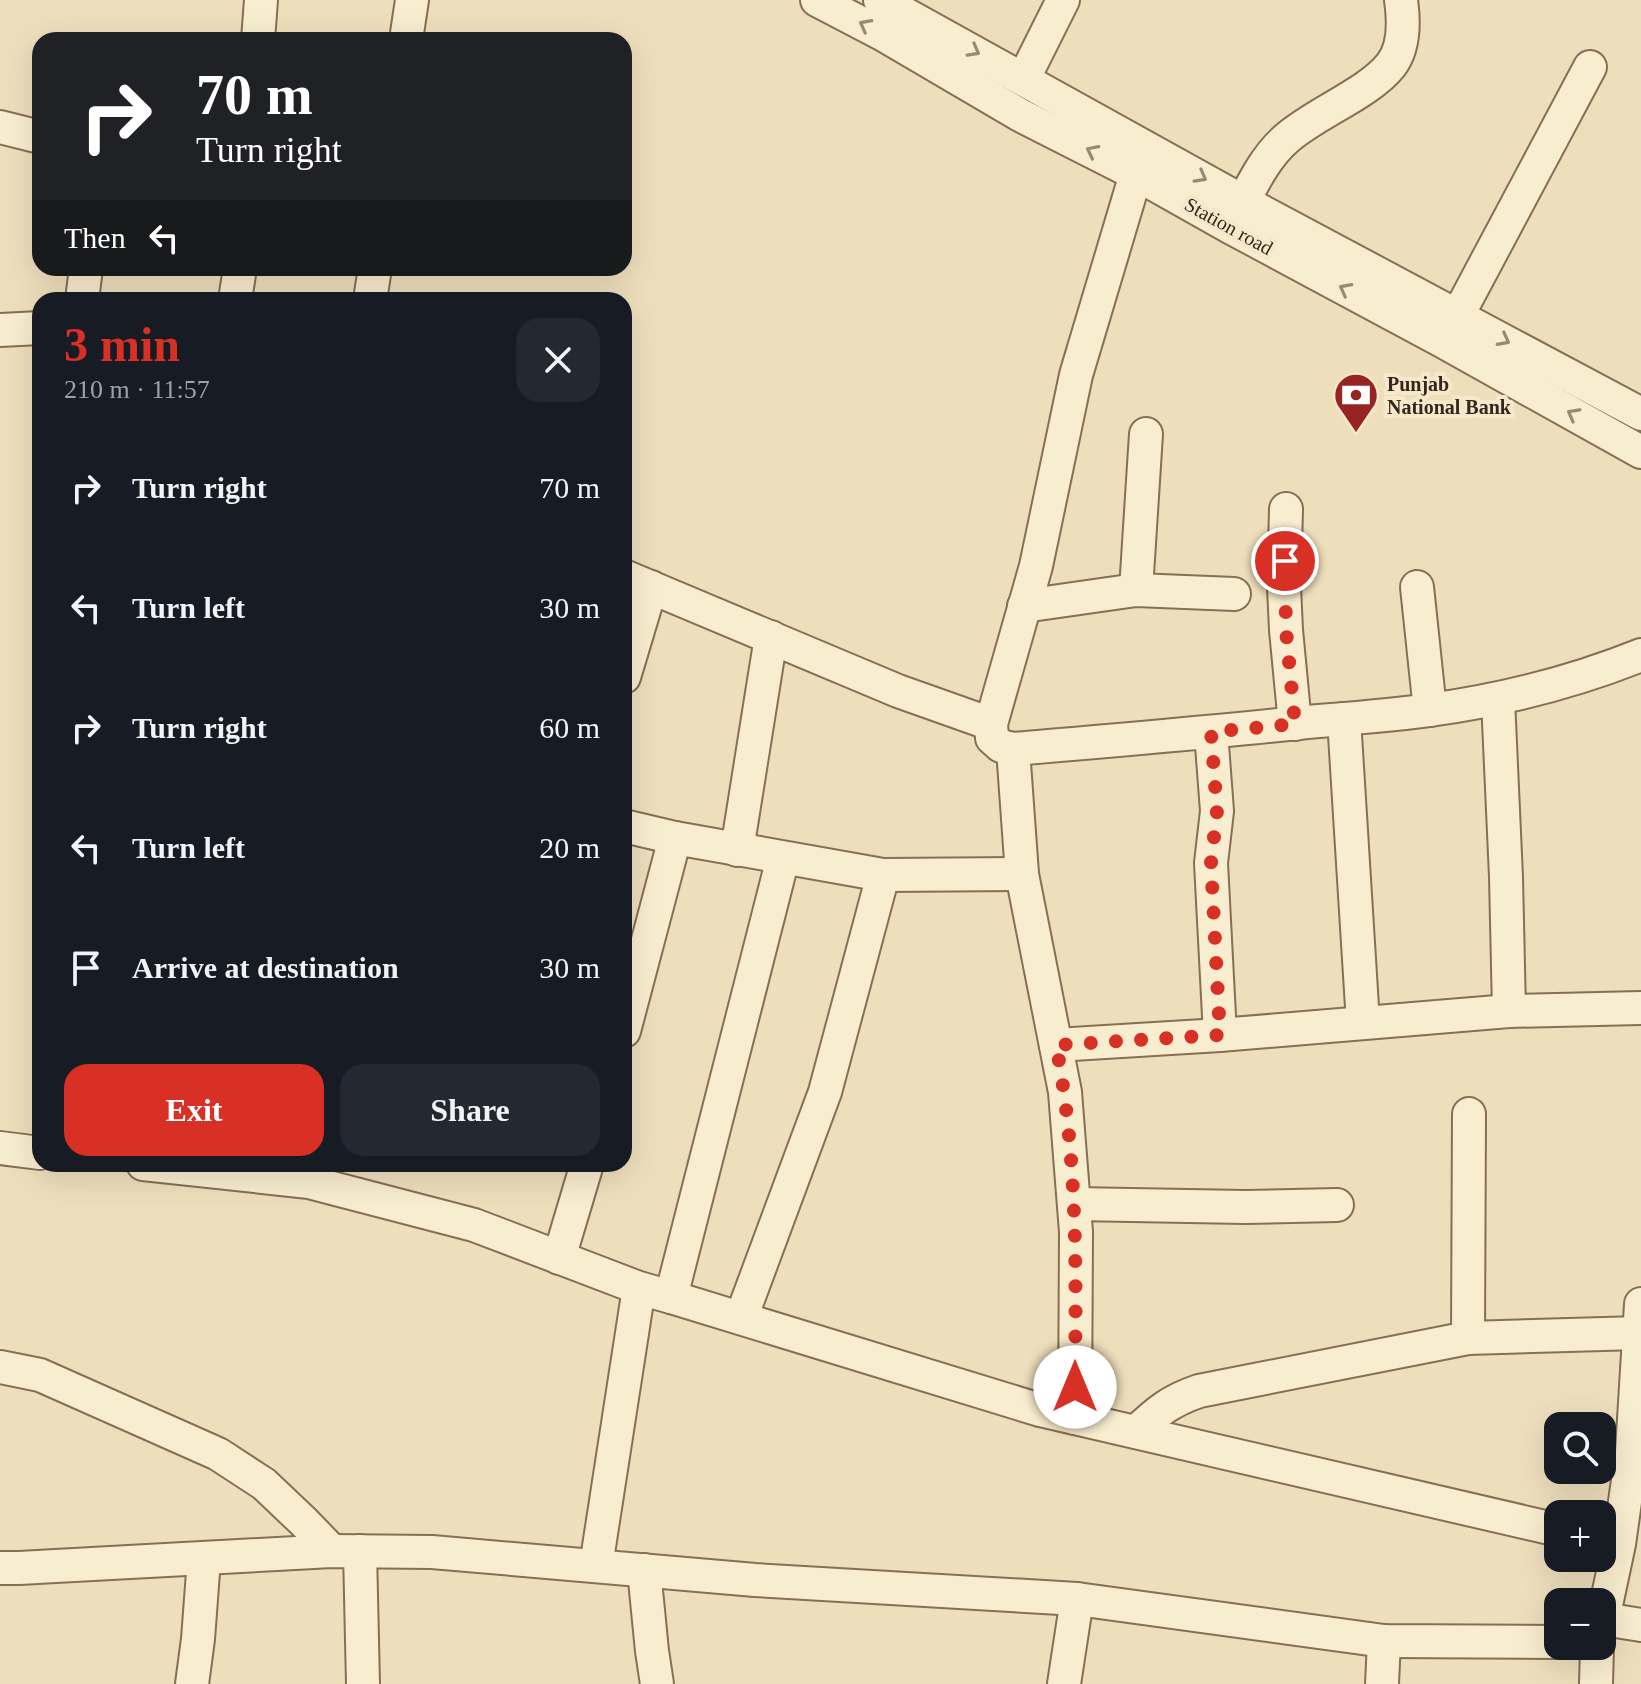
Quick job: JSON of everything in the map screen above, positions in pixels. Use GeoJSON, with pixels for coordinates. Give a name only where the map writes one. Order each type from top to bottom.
{"type":"FeatureCollection","features":[{"type":"Feature","properties":{"kind":"street"},"geometry":{"type":"LineString","coordinates":[[259,32],[261,0]]}},
{"type":"Feature","properties":{"kind":"street"},"geometry":{"type":"LineString","coordinates":[[407,32],[412,0]]}},
{"type":"Feature","properties":{"kind":"street","name":"Station road"},"geometry":{"type":"LineString","coordinates":[[817,0],[882,34],[1020,115],[1136,174],[1237,214],[1458,315],[1641,414]]}},
{"type":"Feature","properties":{"kind":"street"},"geometry":{"type":"LineString","coordinates":[[1024,78],[1063,0]]}},
{"type":"Feature","properties":{"kind":"street"},"geometry":{"type":"LineString","coordinates":[[1237,214],[1270,155],[1288,137],[1367,86],[1391,64],[1400,45],[1404,20],[1401,0]]}},
{"type":"Feature","properties":{"kind":"street","name":"Station road"},"geometry":{"type":"LineString","coordinates":[[888,2],[1024,78],[1442,341],[1641,452]]}},
{"type":"Feature","properties":{"kind":"street"},"geometry":{"type":"LineString","coordinates":[[1458,315],[1590,67]]}},
{"type":"Feature","properties":{"kind":"street"},"geometry":{"type":"LineString","coordinates":[[0,127],[32,135]]}},
{"type":"Feature","properties":{"kind":"street"},"geometry":{"type":"LineString","coordinates":[[1136,174],[1076,375],[1036,566],[991,724],[992,738],[1001,746],[1013,749],[1430,710],[1498,699],[1641,655]]}},
{"type":"Feature","properties":{"kind":"street"},"geometry":{"type":"LineString","coordinates":[[0,330],[32,328]]}},
{"type":"Feature","properties":{"kind":"street"},"geometry":{"type":"LineString","coordinates":[[1136,590],[1146,434]]}},
{"type":"Feature","properties":{"kind":"street"},"geometry":{"type":"LineString","coordinates":[[1286,509],[1284,587],[1295,724]]}},
{"type":"Feature","properties":{"kind":"street"},"geometry":{"type":"LineString","coordinates":[[632,622],[638,581],[898,691],[991,724]]}},
{"type":"Feature","properties":{"kind":"street"},"geometry":{"type":"LineString","coordinates":[[1417,587],[1430,710]]}},
{"type":"Feature","properties":{"kind":"street"},"geometry":{"type":"LineString","coordinates":[[1024,606],[1136,590],[1234,594]]}},
{"type":"Feature","properties":{"kind":"street"},"geometry":{"type":"LineString","coordinates":[[737,850],[771,637]]}},
{"type":"Feature","properties":{"kind":"street"},"geometry":{"type":"LineString","coordinates":[[1498,699],[1509,1011]]}},
{"type":"Feature","properties":{"kind":"street"},"geometry":{"type":"LineString","coordinates":[[1344,719],[1363,1023]]}},
{"type":"Feature","properties":{"kind":"street"},"geometry":{"type":"LineString","coordinates":[[1211,732],[1217,811],[1211,863],[1220,1035]]}},
{"type":"Feature","properties":{"kind":"street"},"geometry":{"type":"LineString","coordinates":[[1013,749],[1022,874],[1065,1092],[1076,1232],[1075,1418]]}},
{"type":"Feature","properties":{"kind":"street"},"geometry":{"type":"LineString","coordinates":[[632,828],[883,875],[1022,874]]}},
{"type":"Feature","properties":{"kind":"street"},"geometry":{"type":"LineString","coordinates":[[632,1001],[675,838]]}},
{"type":"Feature","properties":{"kind":"street"},"geometry":{"type":"LineString","coordinates":[[671,1297],[783,858]]}},
{"type":"Feature","properties":{"kind":"street"},"geometry":{"type":"LineString","coordinates":[[741,1318],[825,1092],[883,875]]}},
{"type":"Feature","properties":{"kind":"street"},"geometry":{"type":"LineString","coordinates":[[1056,1045],[1509,1011],[1641,1008]]}},
{"type":"Feature","properties":{"kind":"street"},"geometry":{"type":"LineString","coordinates":[[1468,1338],[1469,1114]]}},
{"type":"Feature","properties":{"kind":"street"},"geometry":{"type":"LineString","coordinates":[[0,1148],[32,1152]]}},
{"type":"Feature","properties":{"kind":"street"},"geometry":{"type":"LineString","coordinates":[[217,1172],[309,1182],[474,1225],[639,1288],[1040,1410],[1544,1527]]}},
{"type":"Feature","properties":{"kind":"street"},"geometry":{"type":"LineString","coordinates":[[559,1258],[585,1172]]}},
{"type":"Feature","properties":{"kind":"street"},"geometry":{"type":"LineString","coordinates":[[1074,1204],[1230,1207],[1337,1205]]}},
{"type":"Feature","properties":{"kind":"street"},"geometry":{"type":"LineString","coordinates":[[596,1566],[639,1288]]}},
{"type":"Feature","properties":{"kind":"street"},"geometry":{"type":"LineString","coordinates":[[1136,1432],[1175,1399],[1199,1391],[1468,1338],[1640,1321],[1632,1452],[1616,1521]]}},
{"type":"Feature","properties":{"kind":"street"},"geometry":{"type":"LineString","coordinates":[[0,1367],[40,1375],[218,1454],[264,1484],[303,1521],[346,1551],[363,1684]]}},
{"type":"Feature","properties":{"kind":"street"},"geometry":{"type":"LineString","coordinates":[[0,1568],[346,1551],[432,1552],[755,1580],[1077,1599],[1384,1641],[1544,1642]]}},
{"type":"Feature","properties":{"kind":"street"},"geometry":{"type":"LineString","coordinates":[[192,1684],[204,1559]]}},
{"type":"Feature","properties":{"kind":"street"},"geometry":{"type":"LineString","coordinates":[[644,1570],[657,1684]]}},
{"type":"Feature","properties":{"kind":"street"},"geometry":{"type":"LineString","coordinates":[[1064,1684],[1077,1599]]}},
{"type":"Feature","properties":{"kind":"street"},"geometry":{"type":"LineString","coordinates":[[1616,1628],[1641,1625]]}},
{"type":"Feature","properties":{"kind":"street"},"geometry":{"type":"LineString","coordinates":[[1382,1684],[1384,1641]]}},
{"type":"Feature","properties":{"kind":"street"},"geometry":{"type":"LineString","coordinates":[[1596,1684],[1598,1660]]}},
{"type":"Feature","properties":{"kind":"place","name":"Punjab National Bank"},"geometry":{"type":"Point","coordinates":[1356,434]}},
{"type":"Feature","properties":{"kind":"route"},"geometry":{"type":"LineString","coordinates":[[1075,1387],[1076,1232],[1065,1092],[1056,1045],[1220,1035],[1211,863],[1217,811],[1211,732],[1295,724],[1286,630],[1285,561]]}}]}
